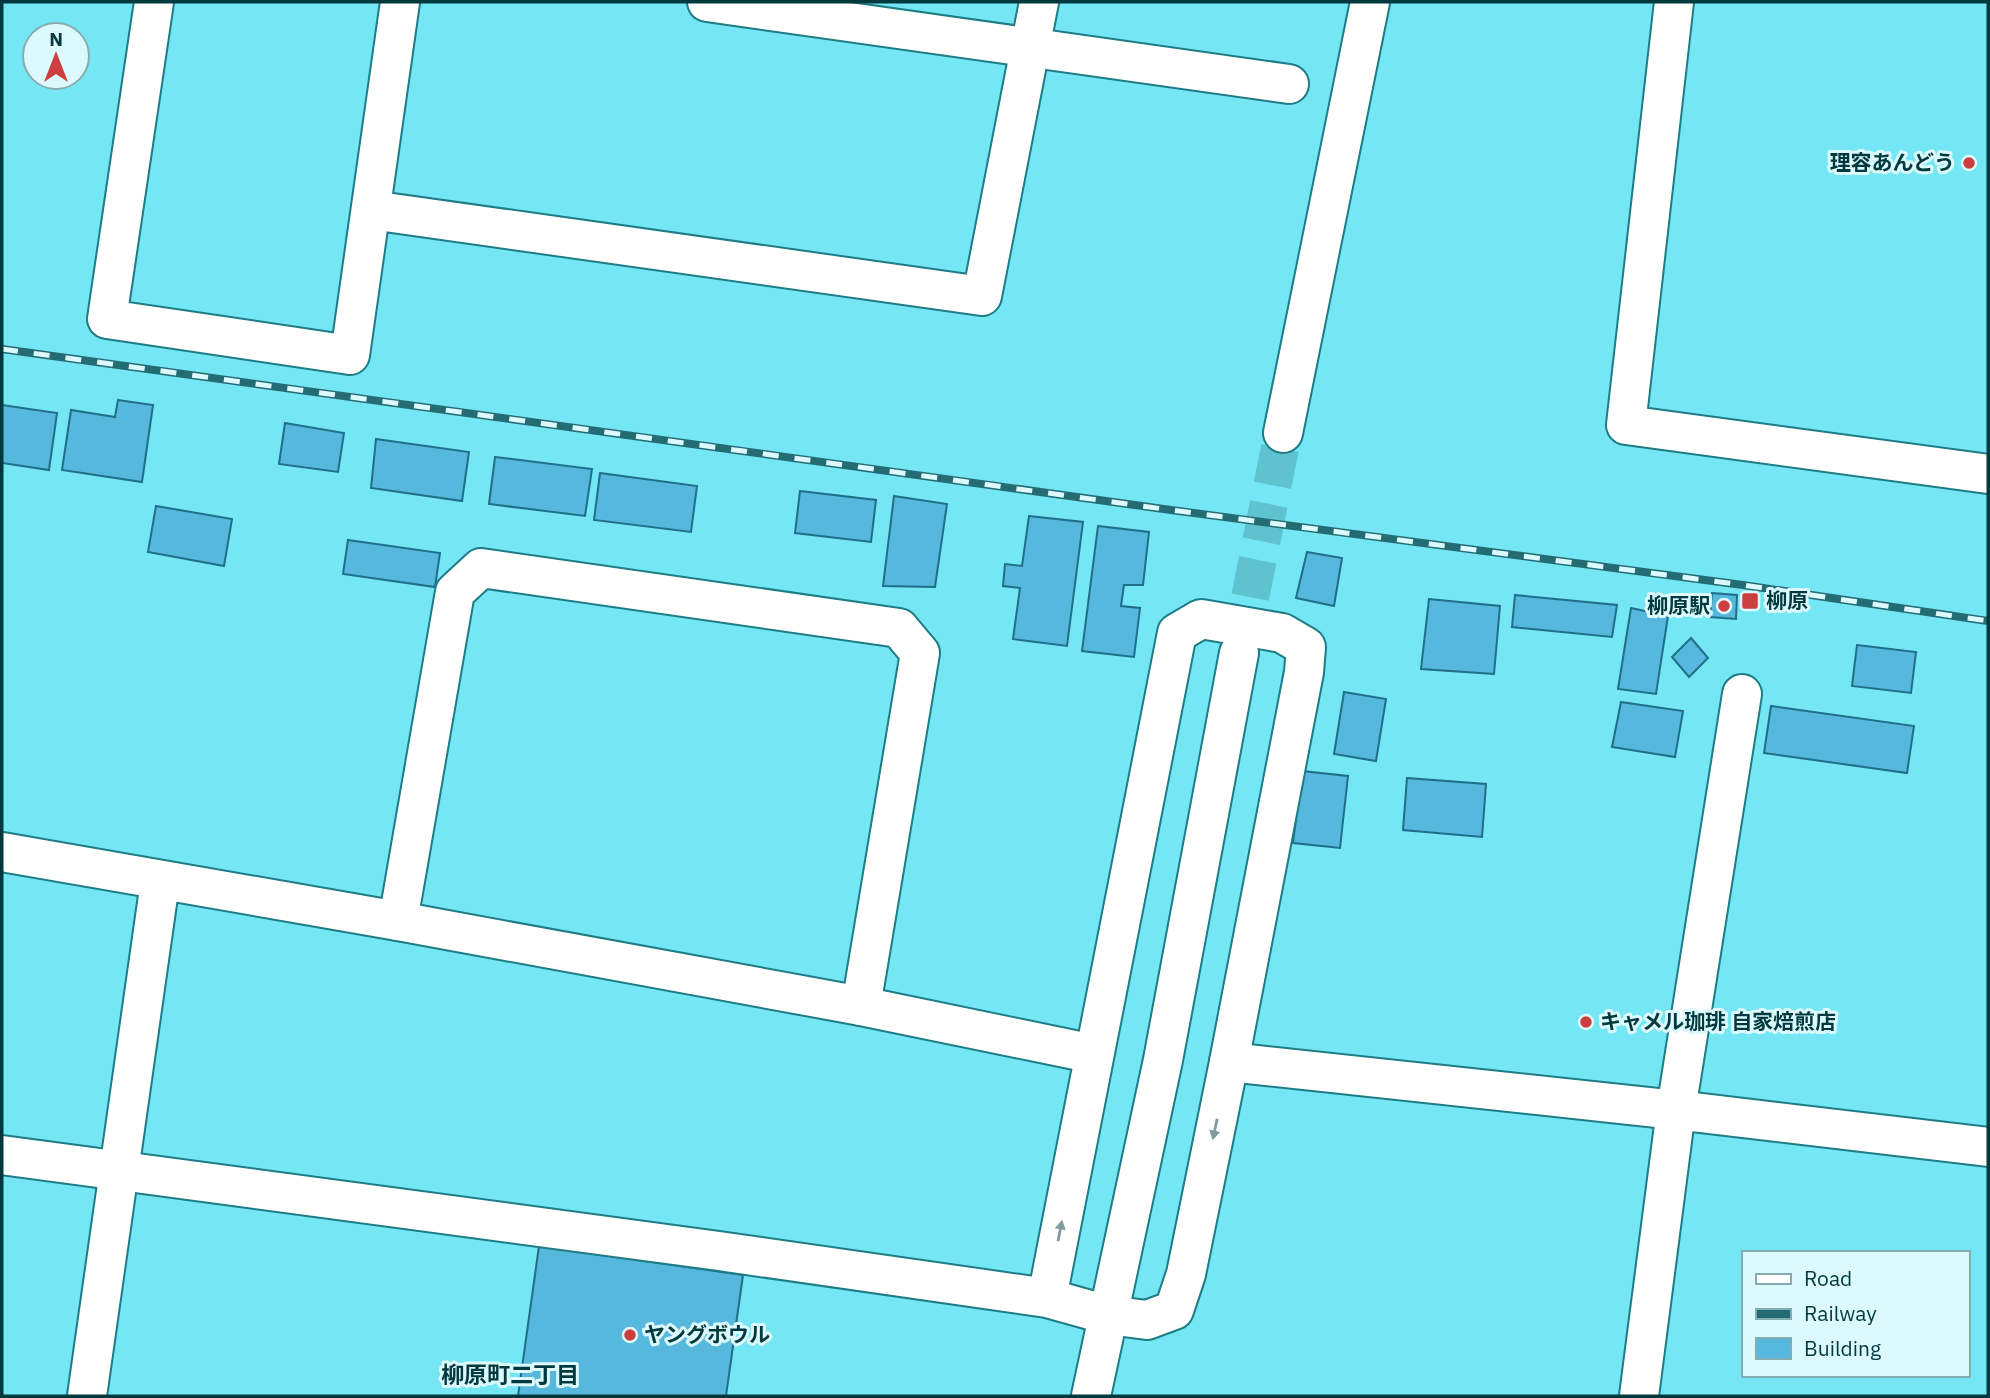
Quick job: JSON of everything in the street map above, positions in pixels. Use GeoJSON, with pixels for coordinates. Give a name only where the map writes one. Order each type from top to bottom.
{"type":"FeatureCollection","features":[{"type":"Feature","properties":{"kind":"street"},"geometry":{"type":"LineString","coordinates":[[154,2],[107,319],[350,355],[400,2]]}},
{"type":"Feature","properties":{"kind":"street"},"geometry":{"type":"LineString","coordinates":[[707,2],[1289,84]]}},
{"type":"Feature","properties":{"kind":"street"},"geometry":{"type":"LineString","coordinates":[[371,210],[982,296],[1039,2]]}},
{"type":"Feature","properties":{"kind":"street"},"geometry":{"type":"LineString","coordinates":[[1283,433],[1370,2]]}},
{"type":"Feature","properties":{"kind":"street"},"geometry":{"type":"LineString","coordinates":[[1674,2],[1626,425],[1988,474]]}},
{"type":"Feature","properties":{"kind":"street"},"geometry":{"type":"LineString","coordinates":[[398,921],[455,592],[481,568],[899,628],[920,653],[861,1006]]}},
{"type":"Feature","properties":{"kind":"street"},"geometry":{"type":"LineString","coordinates":[[2,1155],[1047,1298],[1108,1315],[1147,1320],[1174,1310],[1186,1274],[1304,672],[1306,647],[1282,633],[1201,619],[1177,633],[1047,1298]]}},
{"type":"Feature","properties":{"kind":"street"},"geometry":{"type":"LineString","coordinates":[[1091,1396],[1163,1060],[1239,653]]}},
{"type":"Feature","properties":{"kind":"street"},"geometry":{"type":"LineString","coordinates":[[1639,1396],[1676,1110],[1742,694]]}},
{"type":"Feature","properties":{"kind":"street"},"geometry":{"type":"LineString","coordinates":[[2,852],[861,1006],[1094,1054]]}},
{"type":"Feature","properties":{"kind":"street"},"geometry":{"type":"LineString","coordinates":[[87,1396],[160,882]]}},
{"type":"Feature","properties":{"kind":"street"},"geometry":{"type":"LineString","coordinates":[[1229,1062],[1988,1147]]}},
{"type":"Feature","properties":{"kind":"building"},"geometry":{"type":"Polygon","coordinates":[[[118,400],[153,405],[142,482],[62,470],[71,410],[115,417],[118,400]]]}},
{"type":"Feature","properties":{"kind":"building"},"geometry":{"type":"Polygon","coordinates":[[[2,405],[57,413],[49,470],[2,463],[2,405]]]}},
{"type":"Feature","properties":{"kind":"building"},"geometry":{"type":"Polygon","coordinates":[[[285,423],[344,433],[338,472],[279,464],[285,423]]]}},
{"type":"Feature","properties":{"kind":"building"},"geometry":{"type":"Polygon","coordinates":[[[376,439],[469,452],[462,501],[371,488],[376,439]]]}},
{"type":"Feature","properties":{"kind":"building"},"geometry":{"type":"Polygon","coordinates":[[[495,457],[592,469],[585,516],[489,504],[495,457]]]}},
{"type":"Feature","properties":{"kind":"building"},"geometry":{"type":"Polygon","coordinates":[[[600,473],[697,486],[691,532],[594,520],[600,473]]]}},
{"type":"Feature","properties":{"kind":"building"},"geometry":{"type":"Polygon","coordinates":[[[800,491],[876,500],[871,542],[795,533],[800,491]]]}},
{"type":"Feature","properties":{"kind":"building"},"geometry":{"type":"Polygon","coordinates":[[[894,496],[947,504],[935,587],[883,586],[894,496]]]}},
{"type":"Feature","properties":{"kind":"building"},"geometry":{"type":"Polygon","coordinates":[[[156,506],[232,519],[224,566],[148,552],[156,506]]]}},
{"type":"Feature","properties":{"kind":"building"},"geometry":{"type":"Polygon","coordinates":[[[1029,516],[1083,522],[1067,646],[1013,639],[1020,588],[1003,586],[1005,564],[1022,566],[1029,516]]]}},
{"type":"Feature","properties":{"kind":"building"},"geometry":{"type":"Polygon","coordinates":[[[1098,526],[1149,532],[1143,585],[1124,585],[1121,606],[1140,608],[1134,657],[1082,651],[1098,526]]]}},
{"type":"Feature","properties":{"kind":"building"},"geometry":{"type":"Polygon","coordinates":[[[348,540],[440,553],[435,587],[343,574],[348,540]]]}},
{"type":"Feature","properties":{"kind":"building"},"geometry":{"type":"Polygon","coordinates":[[[1307,552],[1342,558],[1334,606],[1296,598],[1307,552]]]}},
{"type":"Feature","properties":{"kind":"building","name":"柳原駅"},"geometry":{"type":"Polygon","coordinates":[[[1712,593],[1737,595],[1736,619],[1710,617],[1712,593]]]}},
{"type":"Feature","properties":{"kind":"building"},"geometry":{"type":"Polygon","coordinates":[[[1515,595],[1617,605],[1612,637],[1512,627],[1515,595]]]}},
{"type":"Feature","properties":{"kind":"building"},"geometry":{"type":"Polygon","coordinates":[[[1429,599],[1500,606],[1494,674],[1421,669],[1429,599]]]}},
{"type":"Feature","properties":{"kind":"building"},"geometry":{"type":"Polygon","coordinates":[[[1631,608],[1668,616],[1656,694],[1618,689],[1631,608]]]}},
{"type":"Feature","properties":{"kind":"building"},"geometry":{"type":"Polygon","coordinates":[[[1691,638],[1708,658],[1689,677],[1672,657],[1691,638]]]}},
{"type":"Feature","properties":{"kind":"building"},"geometry":{"type":"Polygon","coordinates":[[[1857,645],[1916,652],[1911,693],[1852,686],[1857,645]]]}},
{"type":"Feature","properties":{"kind":"building"},"geometry":{"type":"Polygon","coordinates":[[[1344,692],[1386,699],[1376,761],[1334,754],[1344,692]]]}},
{"type":"Feature","properties":{"kind":"building"},"geometry":{"type":"Polygon","coordinates":[[[1621,702],[1683,711],[1675,757],[1612,747],[1621,702]]]}},
{"type":"Feature","properties":{"kind":"building"},"geometry":{"type":"Polygon","coordinates":[[[1771,706],[1914,726],[1907,773],[1764,753],[1771,706]]]}},
{"type":"Feature","properties":{"kind":"building"},"geometry":{"type":"Polygon","coordinates":[[[1302,771],[1348,776],[1340,848],[1293,843],[1302,771]]]}},
{"type":"Feature","properties":{"kind":"building"},"geometry":{"type":"Polygon","coordinates":[[[1407,778],[1486,784],[1482,837],[1403,830],[1407,778]]]}},
{"type":"Feature","properties":{"kind":"building","name":"ヤングボウル"},"geometry":{"type":"Polygon","coordinates":[[[539,1246],[743,1275],[726,1396],[518,1396],[539,1246]]]}},
{"type":"Feature","properties":{"kind":"tunnel"},"geometry":{"type":"LineString","coordinates":[[1239,653],[1283,433]]}},
{"type":"Feature","properties":{"kind":"railway"},"geometry":{"type":"LineString","coordinates":[[2,349],[1171,510],[1743,585],[1988,621]]}},
{"type":"Feature","properties":{"kind":"place","name":"理容あんどう"},"geometry":{"type":"Point","coordinates":[1969,163]}},
{"type":"Feature","properties":{"kind":"place","name":"柳原"},"geometry":{"type":"Point","coordinates":[1750,601]}},
{"type":"Feature","properties":{"kind":"place","name":"柳原駅"},"geometry":{"type":"Point","coordinates":[1724,606]}},
{"type":"Feature","properties":{"kind":"place","name":"キャメル珈琲 自家焙煎店"},"geometry":{"type":"Point","coordinates":[1586,1022]}},
{"type":"Feature","properties":{"kind":"place","name":"ヤングボウル"},"geometry":{"type":"Point","coordinates":[630,1335]}},
{"type":"Feature","properties":{"kind":"district","name":"柳原町二丁目"},"geometry":{"type":"Point","coordinates":[510,1375]}}]}
